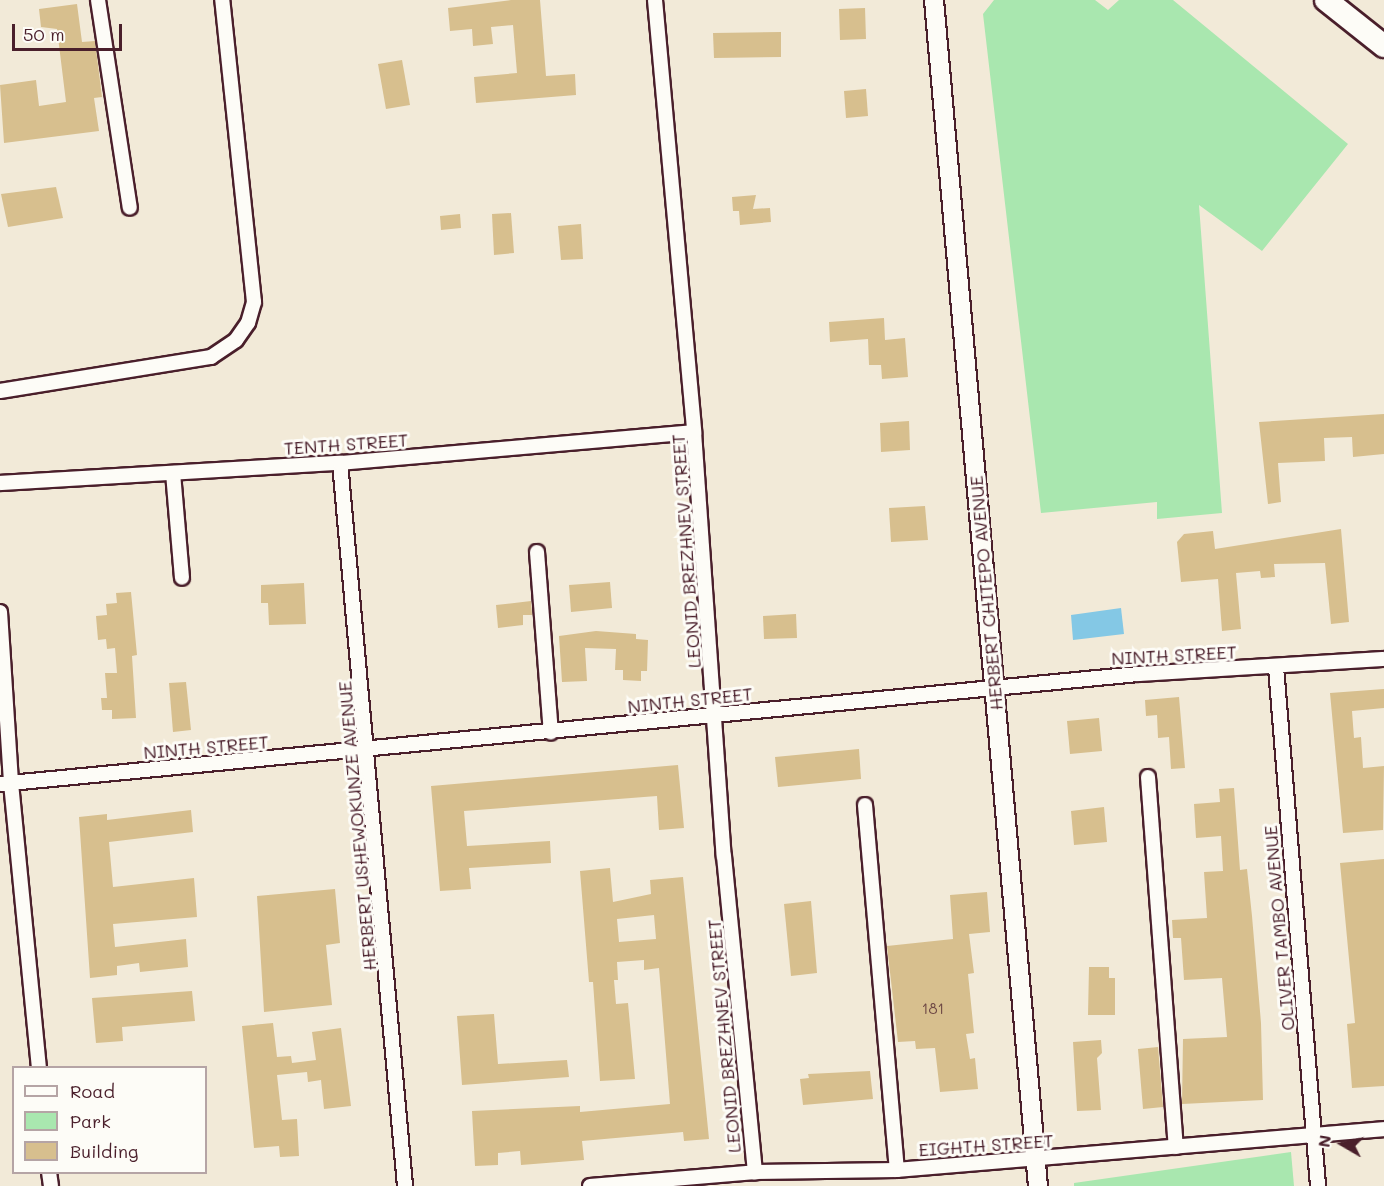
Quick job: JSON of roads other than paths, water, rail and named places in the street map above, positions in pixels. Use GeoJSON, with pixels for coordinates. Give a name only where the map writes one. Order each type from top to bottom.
{"type":"FeatureCollection","features":[{"type":"Feature","properties":{"kind":"highway"},"geometry":{"type":"LineString","coordinates":[[1326,0],[1384,46]]}},
{"type":"Feature","properties":{"kind":"main road","name":"HERBERT CHITEPO AVENUE"},"geometry":{"type":"LineString","coordinates":[[934,0],[1038,1186]]}},
{"type":"Feature","properties":{"kind":"street"},"geometry":{"type":"LineString","coordinates":[[98,0],[130,208]]}},
{"type":"Feature","properties":{"kind":"street"},"geometry":{"type":"LineString","coordinates":[[0,391],[211,357],[236,340],[248,323],[254,302],[222,0]]}},
{"type":"Feature","properties":{"kind":"street","name":"LEONID BREZHNEV STREET"},"geometry":{"type":"LineString","coordinates":[[656,0],[694,432],[716,715],[724,856],[755,1172]]}},
{"type":"Feature","properties":{"kind":"street","name":"TENTH STREET"},"geometry":{"type":"LineString","coordinates":[[0,483],[340,463],[694,432]]}},
{"type":"Feature","properties":{"kind":"street","name":"HERBERT USHEWOKUNZE AVENUE"},"geometry":{"type":"LineString","coordinates":[[340,463],[368,751],[405,1186]]}},
{"type":"Feature","properties":{"kind":"street"},"geometry":{"type":"LineString","coordinates":[[173,473],[182,578]]}},
{"type":"Feature","properties":{"kind":"street"},"geometry":{"type":"LineString","coordinates":[[537,552],[551,732]]}},
{"type":"Feature","properties":{"kind":"street"},"geometry":{"type":"LineString","coordinates":[[0,612],[5,784],[39,1066]]}},
{"type":"Feature","properties":{"kind":"street","name":"NINTH STREET"},"geometry":{"type":"LineString","coordinates":[[5,784],[368,751],[1137,674],[1384,660]]}},
{"type":"Feature","properties":{"kind":"street","name":"OLIVER TAMBO AVENUE"},"geometry":{"type":"LineString","coordinates":[[1276,667],[1318,1186]]}},
{"type":"Feature","properties":{"kind":"street"},"geometry":{"type":"LineString","coordinates":[[1148,777],[1176,1147]]}},
{"type":"Feature","properties":{"kind":"street"},"geometry":{"type":"LineString","coordinates":[[865,805],[897,1170]]}},
{"type":"Feature","properties":{"kind":"street","name":"EIGHTH STREET"},"geometry":{"type":"LineString","coordinates":[[590,1186],[755,1172],[897,1170],[1384,1129]]}},
{"type":"Feature","properties":{"kind":"water"},"geometry":{"type":"Polygon","coordinates":[[[1121,608],[1124,634],[1073,640],[1071,615],[1121,608]]]}}]}
